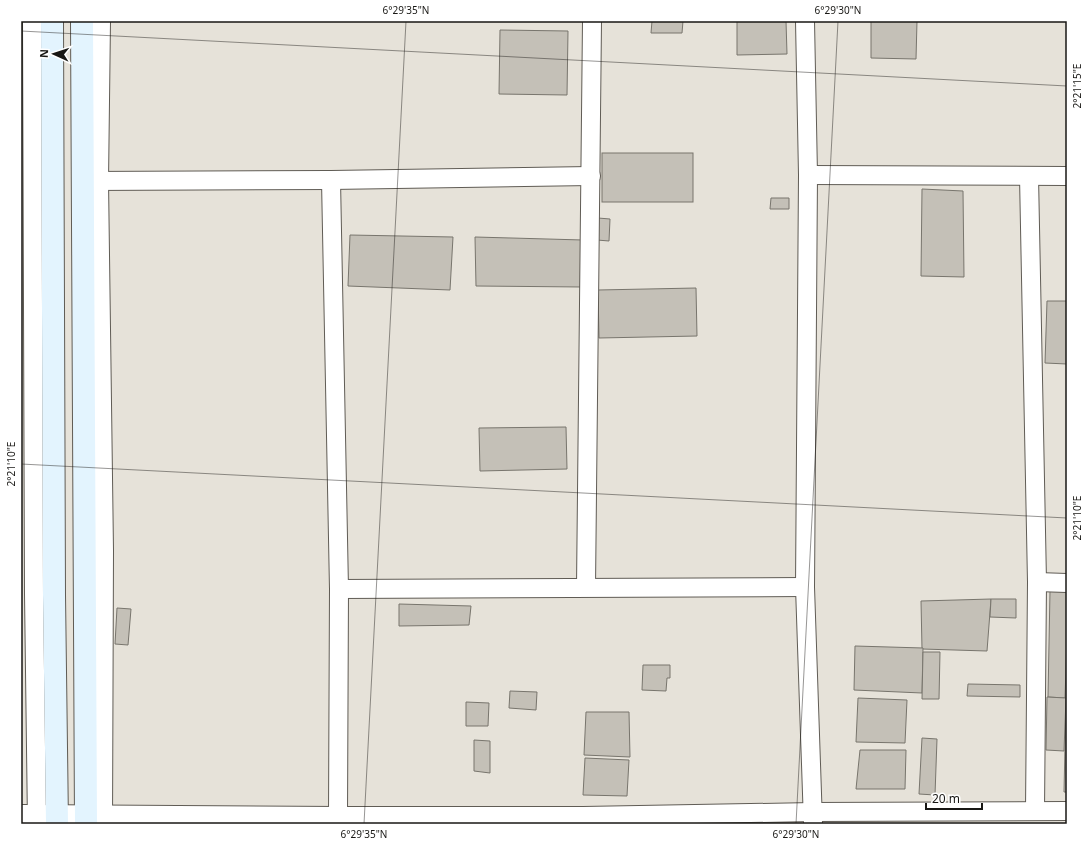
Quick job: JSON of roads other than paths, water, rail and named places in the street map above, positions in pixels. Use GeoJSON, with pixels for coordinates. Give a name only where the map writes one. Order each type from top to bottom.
{"type":"FeatureCollection","features":[{"type":"Feature","properties":{"kind":"main road"},"geometry":{"type":"LineString","coordinates":[[42,818],[36,594],[52,21]]}},
{"type":"Feature","properties":{"kind":"main road"},"geometry":{"type":"LineString","coordinates":[[82,21],[91,182],[94,819]]}},
{"type":"Feature","properties":{"kind":"street"},"geometry":{"type":"LineString","coordinates":[[32,21],[36,594]]}},
{"type":"Feature","properties":{"kind":"street"},"geometry":{"type":"LineString","coordinates":[[101,21],[91,182],[590,176]]}},
{"type":"Feature","properties":{"kind":"street"},"geometry":{"type":"LineString","coordinates":[[586,587],[592,21]]}},
{"type":"Feature","properties":{"kind":"street"},"geometry":{"type":"LineString","coordinates":[[805,21],[808,175],[805,586],[813,818]]}},
{"type":"Feature","properties":{"kind":"street"},"geometry":{"type":"LineString","coordinates":[[808,175],[1067,176]]}},
{"type":"Feature","properties":{"kind":"street"},"geometry":{"type":"LineString","coordinates":[[1029,176],[1037,582],[1035,811]]}},
{"type":"Feature","properties":{"kind":"street"},"geometry":{"type":"LineString","coordinates":[[331,180],[338,589],[338,816]]}},
{"type":"Feature","properties":{"kind":"street"},"geometry":{"type":"LineString","coordinates":[[1037,582],[1067,583]]}},
{"type":"Feature","properties":{"kind":"street"},"geometry":{"type":"LineString","coordinates":[[338,589],[805,586]]}},
{"type":"Feature","properties":{"kind":"street"},"geometry":{"type":"LineString","coordinates":[[42,818],[94,819],[338,816],[583,820],[813,818],[1067,811]]}}]}
